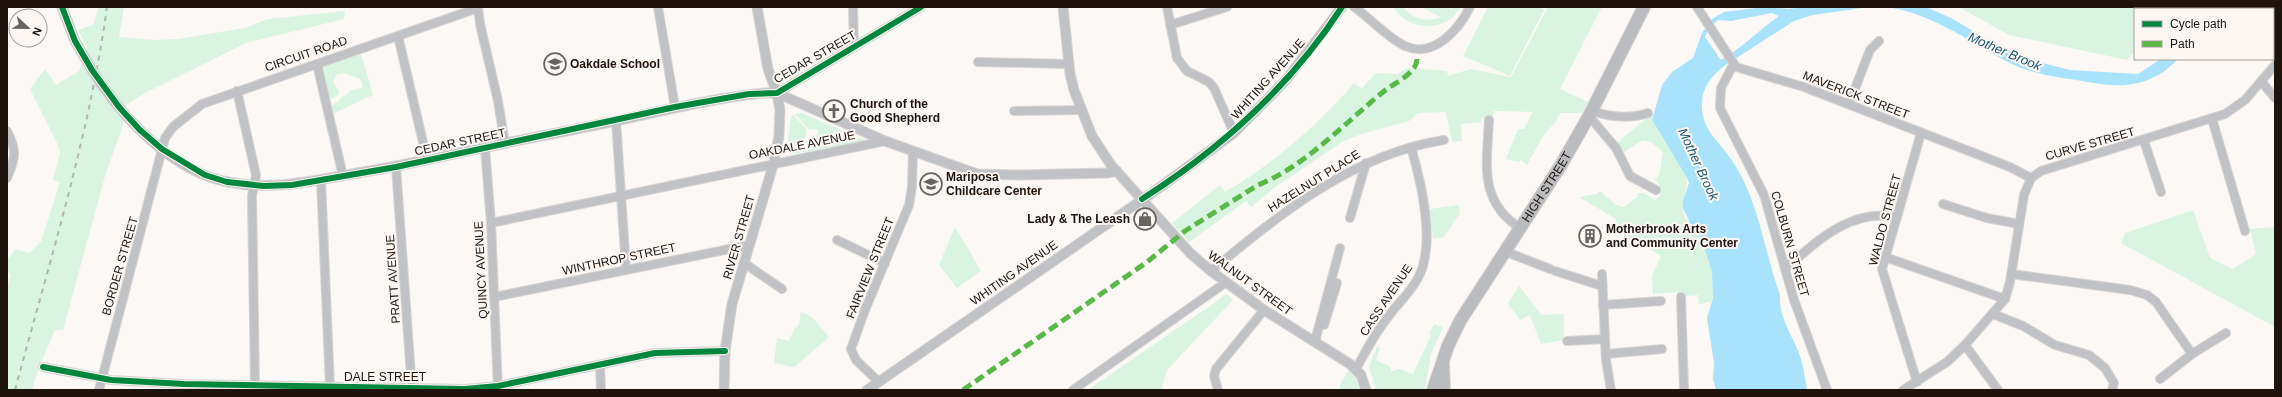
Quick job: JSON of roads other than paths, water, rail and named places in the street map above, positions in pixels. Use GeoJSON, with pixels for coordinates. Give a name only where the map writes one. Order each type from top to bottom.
{"type":"FeatureCollection","features":[{"type":"Feature","properties":{"kind":"main road","name":"HIGH STREET"},"geometry":{"type":"LineString","coordinates":[[1433,390],[1452,337],[1460,322],[1504,251],[1561,165],[1590,114],[1644,7]]}},
{"type":"Feature","properties":{"kind":"main road","name":"HIGH STREET"},"geometry":{"type":"LineString","coordinates":[[1443,363],[1444,390]]}},
{"type":"Feature","properties":{"kind":"street","name":"CEDAR STREET"},"geometry":{"type":"LineString","coordinates":[[62,7],[75,41],[92,70],[101,84],[129,119],[162,149],[204,175],[227,182],[255,186],[292,185],[396,167],[616,121],[675,107],[749,94],[777,93],[921,7]]}},
{"type":"Feature","properties":{"kind":"street"},"geometry":{"type":"LineString","coordinates":[[658,7],[675,107]]}},
{"type":"Feature","properties":{"kind":"street","name":"RIVER STREET"},"geometry":{"type":"LineString","coordinates":[[724,390],[725,351],[732,304],[774,162],[780,115],[777,93],[768,69],[757,7]]}},
{"type":"Feature","properties":{"kind":"street"},"geometry":{"type":"LineString","coordinates":[[853,7],[854,47]]}},
{"type":"Feature","properties":{"kind":"street","name":"WALNUT STREET"},"geometry":{"type":"LineString","coordinates":[[1063,7],[1072,82],[1081,110],[1100,149],[1116,171],[1182,245],[1211,271],[1264,310],[1317,342],[1356,369]]}},
{"type":"Feature","properties":{"kind":"street"},"geometry":{"type":"LineString","coordinates":[[1166,7],[1181,63],[1187,71],[1209,82],[1214,88],[1234,133]]}},
{"type":"Feature","properties":{"kind":"street"},"geometry":{"type":"LineString","coordinates":[[1170,25],[1227,7]]}},
{"type":"Feature","properties":{"kind":"street","name":"WHITING AVENUE"},"geometry":{"type":"LineString","coordinates":[[868,390],[1234,133],[1286,80],[1342,7]]}},
{"type":"Feature","properties":{"kind":"street"},"geometry":{"type":"LineString","coordinates":[[1354,7],[1400,43],[1411,48],[1420,48],[1438,43],[1452,35],[1461,24],[1470,7]]}},
{"type":"Feature","properties":{"kind":"street"},"geometry":{"type":"LineString","coordinates":[[1697,7],[1733,64]]}},
{"type":"Feature","properties":{"kind":"street"},"geometry":{"type":"LineString","coordinates":[[473,8],[505,144]]}},
{"type":"Feature","properties":{"kind":"street","name":"CIRCUIT ROAD"},"geometry":{"type":"LineString","coordinates":[[162,149],[165,138],[174,127],[193,109],[202,104],[398,36],[473,8]]}},
{"type":"Feature","properties":{"kind":"street"},"geometry":{"type":"LineString","coordinates":[[398,36],[427,160]]}},
{"type":"Feature","properties":{"kind":"street"},"geometry":{"type":"LineString","coordinates":[[1849,104],[1870,50],[1879,42]]}},
{"type":"Feature","properties":{"kind":"street"},"geometry":{"type":"LineString","coordinates":[[978,62],[1069,64]]}},
{"type":"Feature","properties":{"kind":"street"},"geometry":{"type":"LineString","coordinates":[[317,64],[343,176]]}},
{"type":"Feature","properties":{"kind":"street","name":"MAVERICK STREET"},"geometry":{"type":"LineString","coordinates":[[1733,64],[1804,87],[1849,104],[2010,167],[2031,178]]}},
{"type":"Feature","properties":{"kind":"street","name":"COLBURN STREET"},"geometry":{"type":"LineString","coordinates":[[1733,64],[1721,88],[1719,104],[1764,195],[1785,270],[1827,390]]}},
{"type":"Feature","properties":{"kind":"street","name":"CURVE STREET"},"geometry":{"type":"LineString","coordinates":[[2031,178],[2041,172],[2079,159],[2144,141],[2212,119],[2238,106],[2275,65]]}},
{"type":"Feature","properties":{"kind":"street"},"geometry":{"type":"LineString","coordinates":[[2261,81],[2275,98]]}},
{"type":"Feature","properties":{"kind":"street"},"geometry":{"type":"LineString","coordinates":[[237,91],[255,169],[255,186],[252,196],[255,385]]}},
{"type":"Feature","properties":{"kind":"street"},"geometry":{"type":"LineString","coordinates":[[777,93],[885,141],[977,174],[1108,174],[1116,171]]}},
{"type":"Feature","properties":{"kind":"street"},"geometry":{"type":"LineString","coordinates":[[1014,111],[1081,110]]}},
{"type":"Feature","properties":{"kind":"street"},"geometry":{"type":"LineString","coordinates":[[1590,114],[1630,116],[1648,113]]}},
{"type":"Feature","properties":{"kind":"street"},"geometry":{"type":"LineString","coordinates":[[1590,114],[1618,151],[1630,176],[1656,190]]}},
{"type":"Feature","properties":{"kind":"street"},"geometry":{"type":"LineString","coordinates":[[2212,119],[2245,231]]}},
{"type":"Feature","properties":{"kind":"street"},"geometry":{"type":"LineString","coordinates":[[1489,120],[1486,164],[1490,192],[1502,213],[1520,228]]}},
{"type":"Feature","properties":{"kind":"street"},"geometry":{"type":"LineString","coordinates":[[616,121],[626,268]]}},
{"type":"Feature","properties":{"kind":"street"},"geometry":{"type":"LineString","coordinates":[[7,131],[15,146],[14,156],[7,178]]}},
{"type":"Feature","properties":{"kind":"street","name":"WALDO STREET"},"geometry":{"type":"LineString","coordinates":[[1917,382],[1883,274],[1885,256],[1898,217],[1921,133]]}},
{"type":"Feature","properties":{"kind":"street","name":"HAZELNUT PLACE"},"geometry":{"type":"LineString","coordinates":[[1211,271],[1272,220],[1334,180],[1366,163],[1411,147],[1444,140]]}},
{"type":"Feature","properties":{"kind":"street","name":"OAKDALE AVENUE"},"geometry":{"type":"LineString","coordinates":[[491,223],[774,162],[885,141]]}},
{"type":"Feature","properties":{"kind":"street"},"geometry":{"type":"LineString","coordinates":[[2144,141],[2161,192]]}},
{"type":"Feature","properties":{"kind":"street","name":"CASS AVENUE"},"geometry":{"type":"LineString","coordinates":[[1356,369],[1382,325],[1416,282],[1424,261],[1426,236],[1422,196],[1411,147]]}},
{"type":"Feature","properties":{"kind":"street","name":"QUINCY AVENUE"},"geometry":{"type":"LineString","coordinates":[[485,148],[491,223],[498,388]]}},
{"type":"Feature","properties":{"kind":"street","name":"BORDER STREET"},"geometry":{"type":"LineString","coordinates":[[99,390],[145,222],[162,149]]}},
{"type":"Feature","properties":{"kind":"street","name":"FAIRVIEW STREET"},"geometry":{"type":"LineString","coordinates":[[879,382],[856,360],[851,349],[910,201],[913,152]]}},
{"type":"Feature","properties":{"kind":"street"},"geometry":{"type":"LineString","coordinates":[[1350,218],[1366,163]]}},
{"type":"Feature","properties":{"kind":"street","name":"PRATT AVENUE"},"geometry":{"type":"LineString","coordinates":[[396,167],[412,389]]}},
{"type":"Feature","properties":{"kind":"street"},"geometry":{"type":"LineString","coordinates":[[1903,390],[1943,364],[1965,345],[1994,314],[2005,299],[2011,274],[2024,195],[2031,178]]}},
{"type":"Feature","properties":{"kind":"street"},"geometry":{"type":"LineString","coordinates":[[321,180],[330,387]]}},
{"type":"Feature","properties":{"kind":"street"},"geometry":{"type":"LineString","coordinates":[[1943,204],[1987,218],[2019,224]]}},
{"type":"Feature","properties":{"kind":"street"},"geometry":{"type":"LineString","coordinates":[[1785,270],[1823,236],[1843,224],[1868,218],[1898,217]]}},
{"type":"Feature","properties":{"kind":"street"},"geometry":{"type":"LineString","coordinates":[[837,240],[885,263]]}},
{"type":"Feature","properties":{"kind":"street","name":"WINTHROP STREET"},"geometry":{"type":"LineString","coordinates":[[494,297],[626,268],[749,245]]}},
{"type":"Feature","properties":{"kind":"street"},"geometry":{"type":"LineString","coordinates":[[1317,342],[1340,248]]}},
{"type":"Feature","properties":{"kind":"street"},"geometry":{"type":"LineString","coordinates":[[1504,251],[1553,270],[1602,286]]}},
{"type":"Feature","properties":{"kind":"street"},"geometry":{"type":"LineString","coordinates":[[1885,256],[2005,299]]}},
{"type":"Feature","properties":{"kind":"street"},"geometry":{"type":"LineString","coordinates":[[744,263],[782,289]]}},
{"type":"Feature","properties":{"kind":"street"},"geometry":{"type":"LineString","coordinates":[[1602,274],[1606,354],[1611,390]]}},
{"type":"Feature","properties":{"kind":"street"},"geometry":{"type":"LineString","coordinates":[[2011,274],[2130,290],[2147,295],[2156,302],[2192,354]]}},
{"type":"Feature","properties":{"kind":"street"},"geometry":{"type":"LineString","coordinates":[[1073,390],[1225,282]]}},
{"type":"Feature","properties":{"kind":"street"},"geometry":{"type":"LineString","coordinates":[[1317,342],[1337,283]]}},
{"type":"Feature","properties":{"kind":"street"},"geometry":{"type":"LineString","coordinates":[[1681,297],[1684,390]]}},
{"type":"Feature","properties":{"kind":"street"},"geometry":{"type":"LineString","coordinates":[[1603,304],[1661,301]]}},
{"type":"Feature","properties":{"kind":"street"},"geometry":{"type":"LineString","coordinates":[[1218,390],[1214,381],[1216,370],[1264,310]]}},
{"type":"Feature","properties":{"kind":"street"},"geometry":{"type":"LineString","coordinates":[[1994,314],[2023,326],[2055,344],[2089,356],[2105,368],[2113,386],[2119,390]]}},
{"type":"Feature","properties":{"kind":"street"},"geometry":{"type":"LineString","coordinates":[[2160,379],[2192,354],[2226,333]]}},
{"type":"Feature","properties":{"kind":"street"},"geometry":{"type":"LineString","coordinates":[[1567,341],[1605,339]]}},
{"type":"Feature","properties":{"kind":"street"},"geometry":{"type":"LineString","coordinates":[[1965,345],[1998,390]]}},
{"type":"Feature","properties":{"kind":"street"},"geometry":{"type":"LineString","coordinates":[[1606,354],[1662,349]]}},
{"type":"Feature","properties":{"kind":"street","name":"DALE STREET"},"geometry":{"type":"LineString","coordinates":[[44,367],[102,378],[185,387],[255,385],[287,387],[465,389],[498,388],[655,353],[725,351]]}},
{"type":"Feature","properties":{"kind":"street"},"geometry":{"type":"LineString","coordinates":[[600,365],[601,390]]}},
{"type":"Feature","properties":{"kind":"street"},"geometry":{"type":"LineString","coordinates":[[1356,369],[1366,390]]}},
{"type":"Feature","properties":{"kind":"water","name":"Mother Brook"},"geometry":{"type":"Polygon","coordinates":[[[1765,7],[1789,9],[1803,7],[1869,7],[1813,15],[1794,21],[1724,66],[1710,79],[1704,90],[1703,96],[1702,110],[1706,124],[1741,175],[1755,209],[1780,295],[1780,304],[1784,320],[1801,359],[1807,390],[1716,390],[1713,379],[1714,363],[1707,318],[1713,298],[1712,271],[1703,243],[1695,227],[1690,223],[1683,208],[1683,201],[1689,183],[1652,120],[1662,85],[1672,72],[1693,58],[1702,33],[1712,19],[1724,12],[1765,7]],[[1772,13],[1731,21],[1718,20],[1709,28],[1705,37],[1721,60],[1779,16],[1772,13]]]}},
{"type":"Feature","properties":{"kind":"water","name":"Mother Brook"},"geometry":{"type":"Polygon","coordinates":[[[1884,7],[1926,7],[1953,19],[1991,42],[2043,63],[2070,70],[2138,74],[2159,60],[2177,60],[2158,75],[2148,80],[2125,85],[2101,84],[2050,76],[2012,64],[1934,22],[1901,10],[1884,7]]]}},
{"type":"Feature","properties":{"kind":"railway"},"geometry":{"type":"LineString","coordinates":[[15,390],[79,152],[90,104],[107,7]]}},
{"type":"Feature","properties":{"kind":"place","name":"Oakdale School"},"geometry":{"type":"Point","coordinates":[555,64]}},
{"type":"Feature","properties":{"kind":"place","name":"Church of the Good Shepherd"},"geometry":{"type":"Point","coordinates":[834,111]}},
{"type":"Feature","properties":{"kind":"place","name":"Mariposa Childcare Center"},"geometry":{"type":"Point","coordinates":[931,184]}},
{"type":"Feature","properties":{"kind":"place","name":"Lady & The Leash"},"geometry":{"type":"Point","coordinates":[1145,219]}},
{"type":"Feature","properties":{"kind":"place","name":"Motherbrook Arts and Community Center"},"geometry":{"type":"Point","coordinates":[1590,236]}}]}
